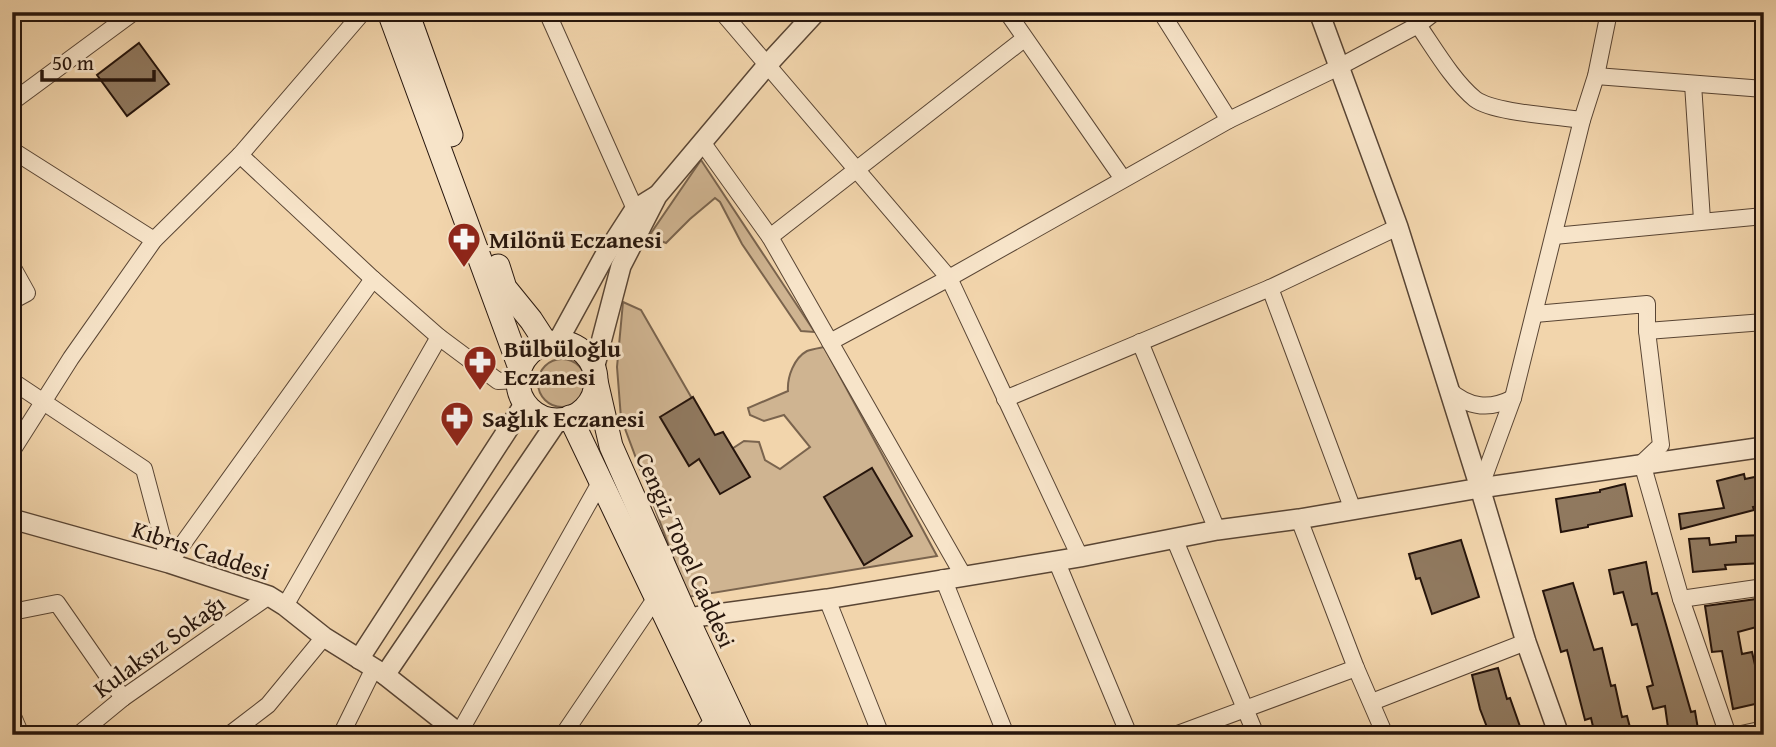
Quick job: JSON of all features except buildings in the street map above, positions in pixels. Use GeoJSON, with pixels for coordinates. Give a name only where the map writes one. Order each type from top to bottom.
{"type":"FeatureCollection","features":[{"type":"Feature","properties":{"kind":"main road"},"geometry":{"type":"LineString","coordinates":[[389,12],[519,374],[520,392],[525,403],[534,412],[546,418],[564,419],[580,412],[589,403],[595,375],[589,358],[580,349],[552,342],[505,288],[407,12]]}},
{"type":"Feature","properties":{"kind":"main road"},"geometry":{"type":"LineString","coordinates":[[519,374],[526,357],[535,348],[552,342]]}},
{"type":"Feature","properties":{"kind":"main road","name":"Cengiz Topel Caddesi"},"geometry":{"type":"LineString","coordinates":[[595,375],[611,446],[687,618],[743,735]]}},
{"type":"Feature","properties":{"kind":"main road","name":"Cengiz Topel Caddesi"},"geometry":{"type":"LineString","coordinates":[[564,419],[601,481],[657,596],[712,729]]}},
{"type":"Feature","properties":{"kind":"street"},"geometry":{"type":"LineString","coordinates":[[12,102],[134,12]]}},
{"type":"Feature","properties":{"kind":"street"},"geometry":{"type":"LineString","coordinates":[[12,451],[43,401],[154,240],[240,155],[363,12]]}},
{"type":"Feature","properties":{"kind":"street"},"geometry":{"type":"LineString","coordinates":[[547,12],[635,209]]}},
{"type":"Feature","properties":{"kind":"street"},"geometry":{"type":"LineString","coordinates":[[722,12],[950,278],[1080,557]]}},
{"type":"Feature","properties":{"kind":"street"},"geometry":{"type":"LineString","coordinates":[[595,375],[621,266],[657,196],[768,64],[816,12]]}},
{"type":"Feature","properties":{"kind":"street"},"geometry":{"type":"LineString","coordinates":[[1007,12],[1123,179]]}},
{"type":"Feature","properties":{"kind":"street"},"geometry":{"type":"LineString","coordinates":[[1161,12],[1229,120]]}},
{"type":"Feature","properties":{"kind":"street"},"geometry":{"type":"LineString","coordinates":[[1319,12],[1398,227],[1526,642],[1559,735]]}},
{"type":"Feature","properties":{"kind":"street"},"geometry":{"type":"LineString","coordinates":[[830,342],[950,278],[1229,120],[1339,67],[1418,25],[1435,12]]}},
{"type":"Feature","properties":{"kind":"street"},"geometry":{"type":"LineString","coordinates":[[1480,488],[1513,398],[1582,120],[1596,76],[1609,12]]}},
{"type":"Feature","properties":{"kind":"street"},"geometry":{"type":"LineString","coordinates":[[1418,25],[1450,71],[1475,98],[1490,107],[1582,120]]}},
{"type":"Feature","properties":{"kind":"street"},"geometry":{"type":"LineString","coordinates":[[770,237],[1024,39]]}},
{"type":"Feature","properties":{"kind":"street"},"geometry":{"type":"LineString","coordinates":[[1596,76],[1764,89]]}},
{"type":"Feature","properties":{"kind":"street"},"geometry":{"type":"LineString","coordinates":[[1693,84],[1702,220]]}},
{"type":"Feature","properties":{"kind":"street"},"geometry":{"type":"LineString","coordinates":[[702,142],[770,237],[963,575]]}},
{"type":"Feature","properties":{"kind":"street"},"geometry":{"type":"LineString","coordinates":[[13,153],[154,240]]}},
{"type":"Feature","properties":{"kind":"street"},"geometry":{"type":"LineString","coordinates":[[240,155],[439,337],[498,381],[519,374]]}},
{"type":"Feature","properties":{"kind":"street"},"geometry":{"type":"LineString","coordinates":[[552,342],[635,209],[657,196]]}},
{"type":"Feature","properties":{"kind":"street"},"geometry":{"type":"LineString","coordinates":[[1554,236],[1764,216]]}},
{"type":"Feature","properties":{"kind":"street"},"geometry":{"type":"LineString","coordinates":[[1006,399],[1270,288],[1398,227]]}},
{"type":"Feature","properties":{"kind":"street"},"geometry":{"type":"LineString","coordinates":[[12,267],[27,292],[12,301]]}},
{"type":"Feature","properties":{"kind":"street"},"geometry":{"type":"LineString","coordinates":[[169,563],[373,279]]}},
{"type":"Feature","properties":{"kind":"street"},"geometry":{"type":"LineString","coordinates":[[1270,288],[1353,510]]}},
{"type":"Feature","properties":{"kind":"street"},"geometry":{"type":"LineString","coordinates":[[1535,314],[1647,304],[1647,331],[1661,445],[1642,463]]}},
{"type":"Feature","properties":{"kind":"street"},"geometry":{"type":"LineString","coordinates":[[1647,331],[1764,322]]}},
{"type":"Feature","properties":{"kind":"street"},"geometry":{"type":"LineString","coordinates":[[277,601],[439,337]]}},
{"type":"Feature","properties":{"kind":"street"},"geometry":{"type":"LineString","coordinates":[[1140,342],[1217,530]]}},
{"type":"Feature","properties":{"kind":"street"},"geometry":{"type":"LineString","coordinates":[[12,381],[144,469],[169,563]]}},
{"type":"Feature","properties":{"kind":"street"},"geometry":{"type":"LineString","coordinates":[[1449,390],[1457,398],[1483,406],[1493,406],[1513,398]]}},
{"type":"Feature","properties":{"kind":"street"},"geometry":{"type":"LineString","coordinates":[[341,735],[372,667],[525,403]]}},
{"type":"Feature","properties":{"kind":"street"},"geometry":{"type":"LineString","coordinates":[[372,667],[564,419]]}},
{"type":"Feature","properties":{"kind":"street"},"geometry":{"type":"LineString","coordinates":[[687,618],[827,599],[1080,557],[1217,530],[1764,446]]}},
{"type":"Feature","properties":{"kind":"street"},"geometry":{"type":"LineString","coordinates":[[1642,463],[1681,599],[1728,735]]}},
{"type":"Feature","properties":{"kind":"street"},"geometry":{"type":"LineString","coordinates":[[459,734],[601,481]]}},
{"type":"Feature","properties":{"kind":"street","name":"Kıbrıs Caddesi"},"geometry":{"type":"LineString","coordinates":[[12,519],[169,563],[277,601],[324,637],[372,667],[459,734]]}},
{"type":"Feature","properties":{"kind":"street"},"geometry":{"type":"LineString","coordinates":[[1299,519],[1356,668],[1385,735]]}},
{"type":"Feature","properties":{"kind":"street"},"geometry":{"type":"LineString","coordinates":[[1174,538],[1256,735]]}},
{"type":"Feature","properties":{"kind":"street"},"geometry":{"type":"LineString","coordinates":[[1056,560],[1129,735]]}},
{"type":"Feature","properties":{"kind":"street"},"geometry":{"type":"LineString","coordinates":[[943,578],[1006,735]]}},
{"type":"Feature","properties":{"kind":"street"},"geometry":{"type":"LineString","coordinates":[[1681,599],[1764,586]]}},
{"type":"Feature","properties":{"kind":"street"},"geometry":{"type":"LineString","coordinates":[[563,735],[657,596]]}},
{"type":"Feature","properties":{"kind":"street"},"geometry":{"type":"LineString","coordinates":[[827,599],[881,735]]}},
{"type":"Feature","properties":{"kind":"street","name":"Kulaksız Sokağı"},"geometry":{"type":"LineString","coordinates":[[78,735],[124,698],[277,601]]}},
{"type":"Feature","properties":{"kind":"street"},"geometry":{"type":"LineString","coordinates":[[12,612],[57,603],[124,698]]}},
{"type":"Feature","properties":{"kind":"street"},"geometry":{"type":"LineString","coordinates":[[229,735],[268,705],[324,637]]}},
{"type":"Feature","properties":{"kind":"street"},"geometry":{"type":"LineString","coordinates":[[1372,702],[1526,642]]}},
{"type":"Feature","properties":{"kind":"street"},"geometry":{"type":"LineString","coordinates":[[1175,735],[1356,668]]}},
{"type":"Feature","properties":{"kind":"street"},"geometry":{"type":"LineString","coordinates":[[12,714],[21,735]]}},
{"type":"Feature","properties":{"kind":"street"},"geometry":{"type":"LineString","coordinates":[[1737,735],[1764,729]]}},
{"type":"Feature","properties":{"kind":"shaded area"},"geometry":{"type":"Polygon","coordinates":[[[701,160],[814,332],[801,331],[742,244],[720,202],[715,198],[666,243],[649,236],[701,160]]]}},
{"type":"Feature","properties":{"kind":"shaded area"},"geometry":{"type":"Polygon","coordinates":[[[623,302],[641,310],[724,454],[744,441],[759,442],[765,460],[780,469],[810,447],[784,415],[764,421],[750,415],[748,408],[788,391],[790,374],[798,358],[807,351],[824,347],[937,556],[688,597],[621,418],[617,367],[623,302]]]}},
{"type":"Feature","properties":{"kind":"shaded area"},"geometry":{"type":"Polygon","coordinates":[[[562,359],[579,366],[586,383],[579,400],[562,407],[545,400],[538,383],[545,366],[562,359]]]}},
{"type":"Feature","properties":{"kind":"place","name":"Milönü Eczanesi"},"geometry":{"type":"Point","coordinates":[464,269]}},
{"type":"Feature","properties":{"kind":"place","name":"Bülbüloğlu Eczanesi"},"geometry":{"type":"Point","coordinates":[480,392]}},
{"type":"Feature","properties":{"kind":"place","name":"Sağlık Eczanesi"},"geometry":{"type":"Point","coordinates":[457,448]}}]}
